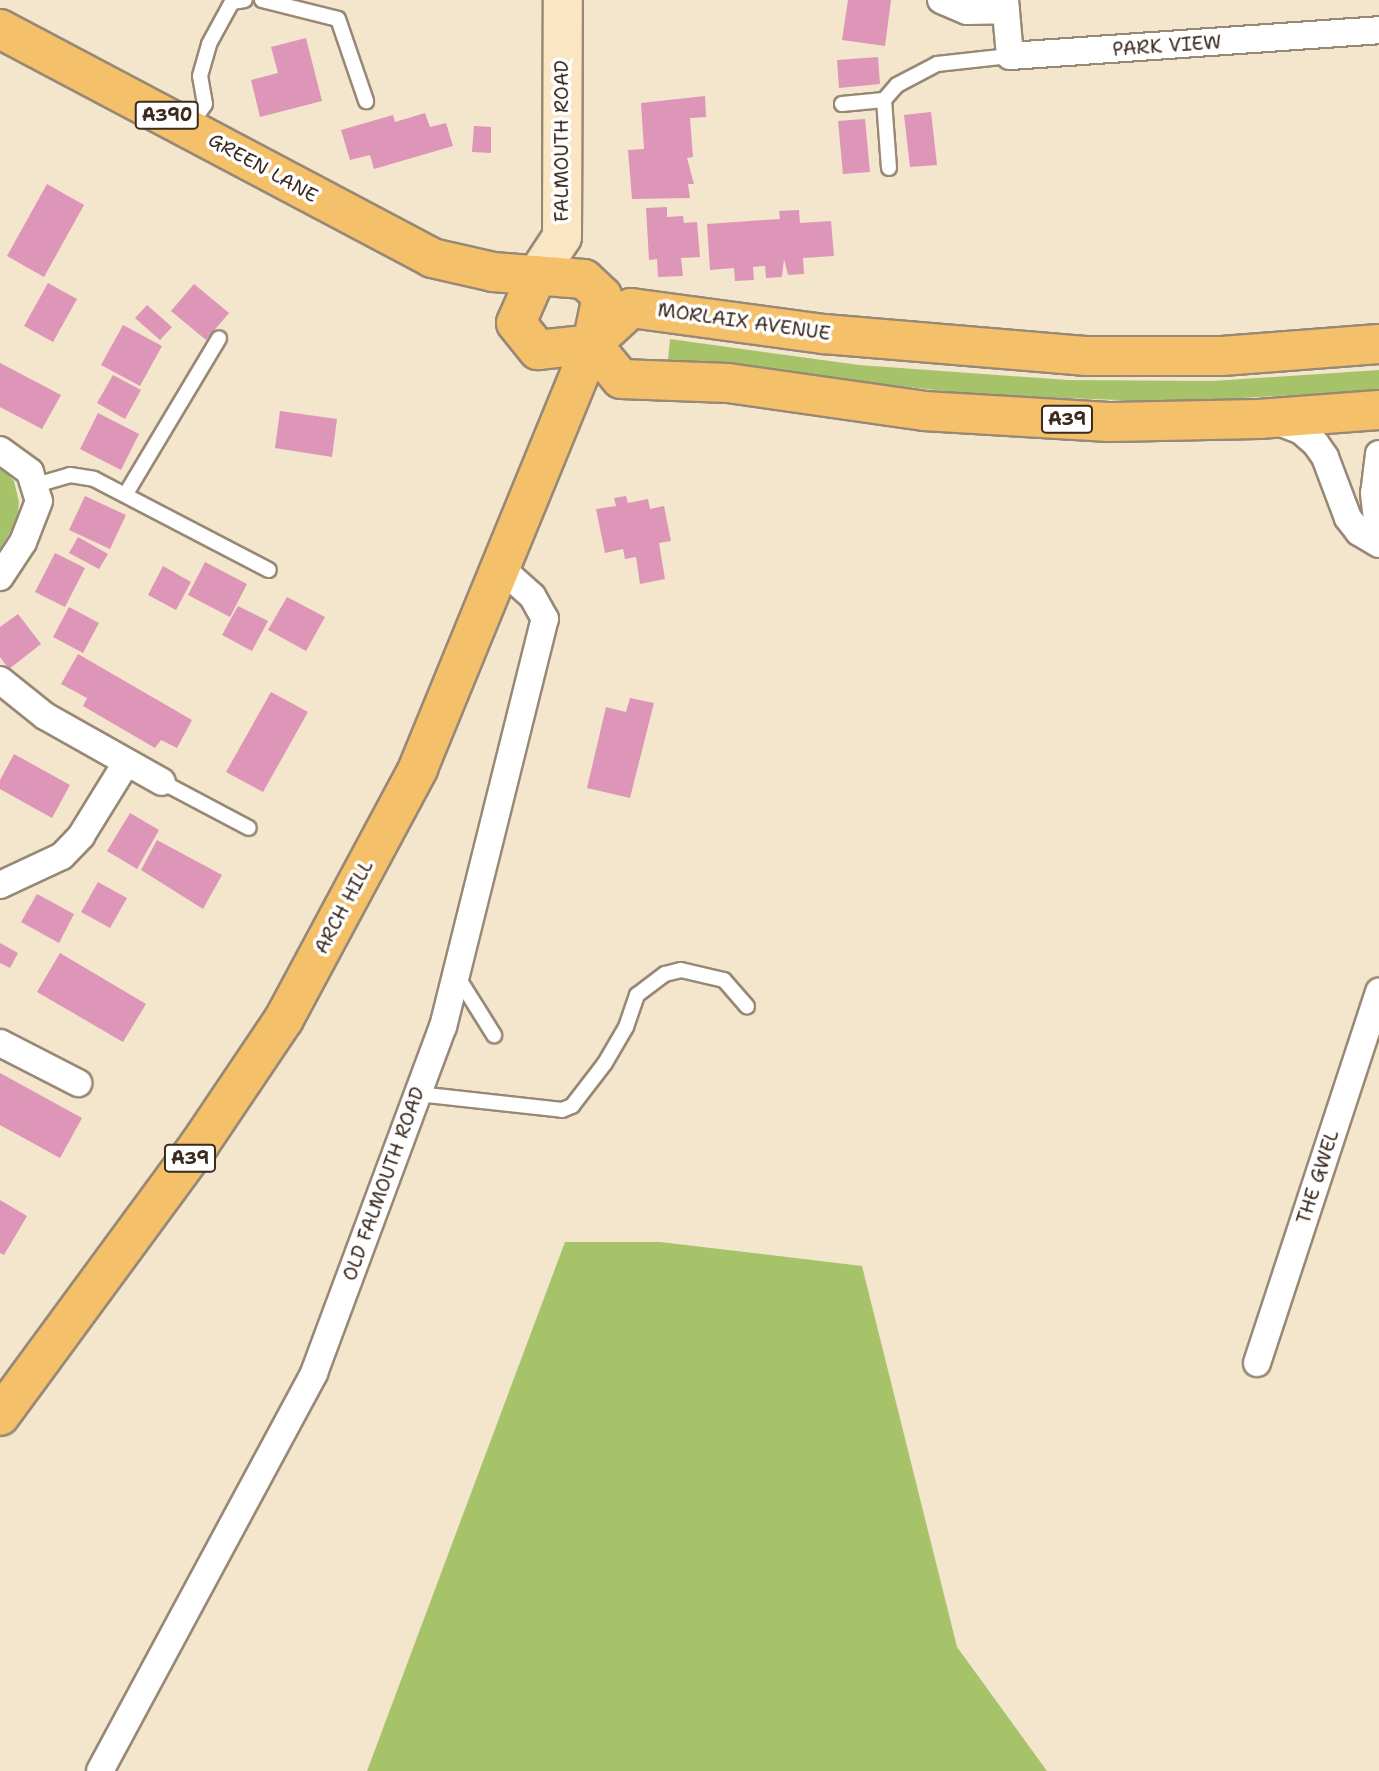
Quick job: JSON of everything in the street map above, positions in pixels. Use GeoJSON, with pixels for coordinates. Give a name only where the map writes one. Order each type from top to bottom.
{"type":"FeatureCollection","features":[{"type":"Feature","properties":{"kind":"highway","name":"GREEN LANE"},"geometry":{"type":"LineString","coordinates":[[0,29],[432,258],[470,269],[537,275]]}},
{"type":"Feature","properties":{"kind":"highway"},"geometry":{"type":"LineString","coordinates":[[537,275],[516,323],[538,350],[592,344]]}},
{"type":"Feature","properties":{"kind":"highway","name":"A390"},"geometry":{"type":"LineString","coordinates":[[537,275],[584,279],[602,296],[592,344]]}},
{"type":"Feature","properties":{"kind":"highway","name":"MORLAIX AVENUE"},"geometry":{"type":"LineString","coordinates":[[592,344],[631,308],[872,339],[1085,356],[1222,356],[1379,344]]}},
{"type":"Feature","properties":{"kind":"highway","name":"A39"},"geometry":{"type":"LineString","coordinates":[[592,344],[621,379],[637,381],[664,378],[728,383],[924,411],[1109,422],[1259,419],[1379,410]]}},
{"type":"Feature","properties":{"kind":"highway","name":"ARCH HILL"},"geometry":{"type":"LineString","coordinates":[[0,1416],[199,1145],[285,1019],[418,769],[503,570],[592,344]]}},
{"type":"Feature","properties":{"kind":"street","name":"FALMOUTH ROAD"},"geometry":{"type":"LineString","coordinates":[[537,275],[562,237],[563,0]]}},
{"type":"Feature","properties":{"kind":"street"},"geometry":{"type":"LineString","coordinates":[[941,0],[967,10],[1005,5],[1010,55]]}},
{"type":"Feature","properties":{"kind":"street","name":"PARK VIEW"},"geometry":{"type":"LineString","coordinates":[[1010,55],[1379,30]]}},
{"type":"Feature","properties":{"kind":"street"},"geometry":{"type":"LineString","coordinates":[[1259,419],[1283,422],[1316,444],[1325,457],[1348,518],[1359,532],[1379,544]]}},
{"type":"Feature","properties":{"kind":"street"},"geometry":{"type":"LineString","coordinates":[[0,450],[20,463],[36,485],[39,501],[34,516],[0,577]]}},
{"type":"Feature","properties":{"kind":"street"},"geometry":{"type":"LineString","coordinates":[[1379,454],[1374,493],[1379,538]]}},
{"type":"Feature","properties":{"kind":"street","name":"OLD FALMOUTH ROAD"},"geometry":{"type":"LineString","coordinates":[[100,1771],[314,1373],[418,1094],[456,975],[545,619],[532,596],[503,570]]}},
{"type":"Feature","properties":{"kind":"street"},"geometry":{"type":"LineString","coordinates":[[0,680],[45,716],[162,782]]}},
{"type":"Feature","properties":{"kind":"street"},"geometry":{"type":"LineString","coordinates":[[0,885],[62,856],[82,836],[126,763]]}},
{"type":"Feature","properties":{"kind":"street","name":"THE GWEL"},"geometry":{"type":"LineString","coordinates":[[1257,1363],[1379,992]]}},
{"type":"Feature","properties":{"kind":"street"},"geometry":{"type":"LineString","coordinates":[[0,1043],[78,1083]]}},
{"type":"Feature","properties":{"kind":"lane"},"geometry":{"type":"LineString","coordinates":[[189,127],[205,104],[200,76],[209,44],[232,2],[245,0]]}},
{"type":"Feature","properties":{"kind":"lane"},"geometry":{"type":"LineString","coordinates":[[262,0],[338,19],[366,101]]}},
{"type":"Feature","properties":{"kind":"lane"},"geometry":{"type":"LineString","coordinates":[[842,104],[884,100],[897,85],[937,64],[1010,55]]}},
{"type":"Feature","properties":{"kind":"lane"},"geometry":{"type":"LineString","coordinates":[[884,100],[889,168]]}},
{"type":"Feature","properties":{"kind":"lane"},"geometry":{"type":"LineString","coordinates":[[127,492],[219,338]]}},
{"type":"Feature","properties":{"kind":"lane"},"geometry":{"type":"LineString","coordinates":[[36,485],[70,475],[127,492],[269,570]]}},
{"type":"Feature","properties":{"kind":"lane"},"geometry":{"type":"LineString","coordinates":[[162,782],[249,828]]}},
{"type":"Feature","properties":{"kind":"lane"},"geometry":{"type":"LineString","coordinates":[[418,1094],[562,1110],[572,1106],[605,1063],[626,1027],[637,995],[665,974],[681,970],[724,980],[747,1006]]}},
{"type":"Feature","properties":{"kind":"lane"},"geometry":{"type":"LineString","coordinates":[[456,975],[494,1035]]}},
{"type":"Feature","properties":{"kind":"green space"},"geometry":{"type":"Polygon","coordinates":[[[670,339],[859,365],[1068,380],[1212,381],[1379,370],[1379,390],[1174,402],[980,395],[668,360],[670,339]]]}},
{"type":"Feature","properties":{"kind":"green space"},"geometry":{"type":"Polygon","coordinates":[[[0,466],[14,481],[19,502],[17,520],[0,549],[0,466]]]}},
{"type":"Feature","properties":{"kind":"green space"},"geometry":{"type":"Polygon","coordinates":[[[565,1242],[660,1242],[862,1266],[957,1647],[1047,1771],[367,1771],[565,1242]]]}},
{"type":"Feature","properties":{"kind":"building"},"geometry":{"type":"Polygon","coordinates":[[[848,0],[891,0],[885,46],[842,40],[848,0]]]}},
{"type":"Feature","properties":{"kind":"building"},"geometry":{"type":"Polygon","coordinates":[[[306,38],[322,101],[260,117],[251,80],[278,73],[271,47],[306,38]]]}},
{"type":"Feature","properties":{"kind":"building"},"geometry":{"type":"Polygon","coordinates":[[[878,57],[880,84],[839,88],[837,60],[878,57]]]}},
{"type":"Feature","properties":{"kind":"building"},"geometry":{"type":"Polygon","coordinates":[[[705,96],[706,117],[690,118],[693,157],[687,158],[694,184],[688,184],[690,198],[632,199],[628,150],[644,149],[641,103],[705,96]]]}},
{"type":"Feature","properties":{"kind":"building"},"geometry":{"type":"Polygon","coordinates":[[[931,112],[937,165],[910,167],[904,115],[931,112]]]}},
{"type":"Feature","properties":{"kind":"building"},"geometry":{"type":"Polygon","coordinates":[[[425,113],[430,127],[446,123],[453,146],[374,169],[370,155],[350,160],[341,130],[393,115],[395,122],[425,113]]]}},
{"type":"Feature","properties":{"kind":"building"},"geometry":{"type":"Polygon","coordinates":[[[865,119],[870,172],[843,174],[838,121],[865,119]]]}},
{"type":"Feature","properties":{"kind":"building"},"geometry":{"type":"Polygon","coordinates":[[[474,126],[491,127],[491,153],[472,152],[474,126]]]}},
{"type":"Feature","properties":{"kind":"building"},"geometry":{"type":"Polygon","coordinates":[[[47,184],[84,205],[44,277],[7,256],[47,184]]]}},
{"type":"Feature","properties":{"kind":"building"},"geometry":{"type":"Polygon","coordinates":[[[667,207],[667,217],[683,216],[684,223],[697,222],[700,257],[681,258],[683,276],[658,277],[657,259],[649,260],[646,208],[667,207]]]}},
{"type":"Feature","properties":{"kind":"building"},"geometry":{"type":"Polygon","coordinates":[[[799,210],[800,223],[831,221],[834,256],[803,258],[804,274],[788,275],[784,259],[782,277],[766,278],[765,266],[753,267],[754,280],[735,281],[734,268],[710,270],[707,224],[780,219],[779,211],[799,210]]]}},
{"type":"Feature","properties":{"kind":"building"},"geometry":{"type":"Polygon","coordinates":[[[48,283],[77,299],[53,342],[24,326],[48,283]]]}},
{"type":"Feature","properties":{"kind":"building"},"geometry":{"type":"Polygon","coordinates":[[[194,284],[229,313],[206,340],[171,311],[194,284]]]}},
{"type":"Feature","properties":{"kind":"building"},"geometry":{"type":"Polygon","coordinates":[[[147,305],[172,327],[160,340],[135,318],[147,305]]]}},
{"type":"Feature","properties":{"kind":"building"},"geometry":{"type":"Polygon","coordinates":[[[123,325],[162,346],[140,386],[101,365],[123,325]]]}},
{"type":"Feature","properties":{"kind":"building"},"geometry":{"type":"Polygon","coordinates":[[[0,363],[61,395],[42,429],[0,407],[0,363]]]}},
{"type":"Feature","properties":{"kind":"building"},"geometry":{"type":"Polygon","coordinates":[[[113,375],[141,390],[125,419],[97,403],[113,375]]]}},
{"type":"Feature","properties":{"kind":"building"},"geometry":{"type":"Polygon","coordinates":[[[280,411],[337,419],[332,457],[275,448],[280,411]]]}},
{"type":"Feature","properties":{"kind":"building"},"geometry":{"type":"Polygon","coordinates":[[[98,413],[139,434],[121,470],[80,449],[98,413]]]}},
{"type":"Feature","properties":{"kind":"building"},"geometry":{"type":"Polygon","coordinates":[[[85,496],[126,515],[110,549],[69,530],[85,496]]]}},
{"type":"Feature","properties":{"kind":"building"},"geometry":{"type":"Polygon","coordinates":[[[626,496],[628,503],[648,499],[650,509],[664,506],[671,541],[659,543],[665,579],[640,584],[636,557],[625,559],[623,549],[605,553],[596,509],[616,506],[614,498],[626,496]]]}},
{"type":"Feature","properties":{"kind":"building"},"geometry":{"type":"Polygon","coordinates":[[[78,537],[108,554],[99,569],[69,553],[78,537]]]}},
{"type":"Feature","properties":{"kind":"building"},"geometry":{"type":"Polygon","coordinates":[[[55,553],[85,568],[65,607],[35,592],[55,553]]]}},
{"type":"Feature","properties":{"kind":"building"},"geometry":{"type":"Polygon","coordinates":[[[205,562],[247,584],[230,617],[188,595],[205,562]]]}},
{"type":"Feature","properties":{"kind":"building"},"geometry":{"type":"Polygon","coordinates":[[[163,566],[191,582],[176,610],[148,595],[163,566]]]}},
{"type":"Feature","properties":{"kind":"building"},"geometry":{"type":"Polygon","coordinates":[[[287,597],[325,617],[306,651],[268,630],[287,597]]]}},
{"type":"Feature","properties":{"kind":"building"},"geometry":{"type":"Polygon","coordinates":[[[238,606],[268,621],[252,651],[222,635],[238,606]]]}},
{"type":"Feature","properties":{"kind":"building"},"geometry":{"type":"Polygon","coordinates":[[[69,607],[99,623],[83,653],[53,637],[69,607]]]}},
{"type":"Feature","properties":{"kind":"building"},"geometry":{"type":"Polygon","coordinates":[[[18,614],[41,644],[9,669],[0,657],[0,627],[18,614]]]}},
{"type":"Feature","properties":{"kind":"building"},"geometry":{"type":"Polygon","coordinates":[[[78,654],[192,720],[177,748],[161,740],[155,748],[83,706],[87,698],[61,684],[78,654]]]}},
{"type":"Feature","properties":{"kind":"building"},"geometry":{"type":"Polygon","coordinates":[[[271,692],[308,712],[263,792],[226,772],[271,692]]]}},
{"type":"Feature","properties":{"kind":"building"},"geometry":{"type":"Polygon","coordinates":[[[630,698],[654,703],[630,798],[587,788],[606,707],[626,712],[630,698]]]}},
{"type":"Feature","properties":{"kind":"building"},"geometry":{"type":"Polygon","coordinates":[[[14,754],[70,785],[52,818],[0,789],[0,780],[14,754]]]}},
{"type":"Feature","properties":{"kind":"building"},"geometry":{"type":"Polygon","coordinates":[[[130,813],[159,830],[137,869],[107,851],[130,813]]]}},
{"type":"Feature","properties":{"kind":"building"},"geometry":{"type":"Polygon","coordinates":[[[157,840],[222,875],[203,909],[141,870],[157,840]]]}},
{"type":"Feature","properties":{"kind":"building"},"geometry":{"type":"Polygon","coordinates":[[[98,882],[127,898],[110,928],[81,912],[98,882]]]}},
{"type":"Feature","properties":{"kind":"building"},"geometry":{"type":"Polygon","coordinates":[[[37,894],[74,914],[59,943],[21,922],[37,894]]]}},
{"type":"Feature","properties":{"kind":"building"},"geometry":{"type":"Polygon","coordinates":[[[0,943],[18,953],[10,968],[0,963],[0,943]]]}},
{"type":"Feature","properties":{"kind":"building"},"geometry":{"type":"Polygon","coordinates":[[[60,953],[146,1004],[123,1042],[37,992],[60,953]]]}},
{"type":"Feature","properties":{"kind":"building"},"geometry":{"type":"Polygon","coordinates":[[[0,1073],[82,1118],[60,1158],[0,1125],[0,1073]]]}},
{"type":"Feature","properties":{"kind":"building"},"geometry":{"type":"Polygon","coordinates":[[[0,1200],[27,1216],[4,1255],[0,1253],[0,1200]]]}}]}
